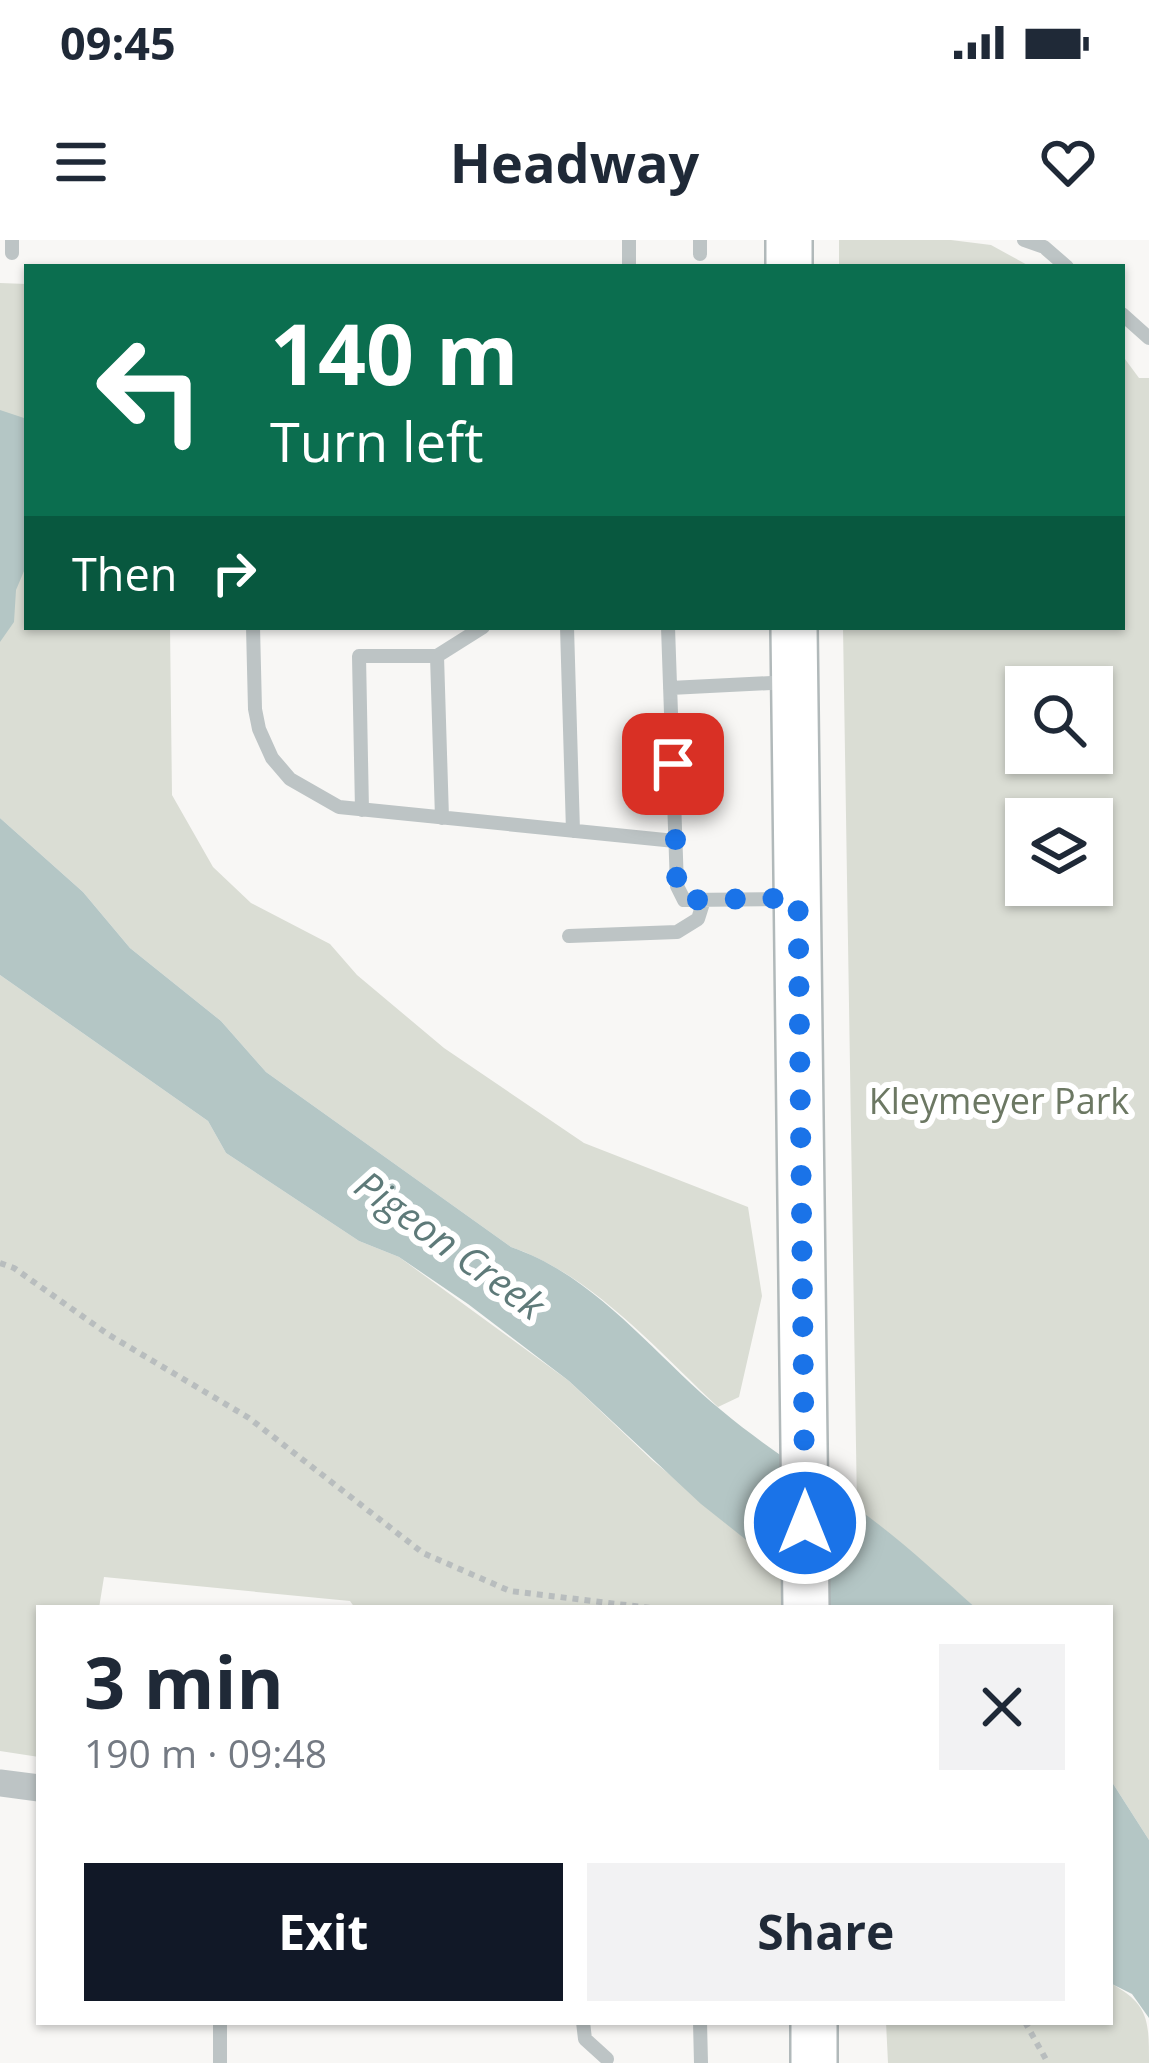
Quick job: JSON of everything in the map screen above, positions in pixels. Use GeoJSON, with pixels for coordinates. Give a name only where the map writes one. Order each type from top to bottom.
{"type":"FeatureCollection","features":[{"type":"Feature","properties":{"kind":"main road"},"geometry":{"type":"LineString","coordinates":[[794,630],[806,1605]]}},
{"type":"Feature","properties":{"kind":"main road"},"geometry":{"type":"LineString","coordinates":[[814,2025],[814,2063]]}},
{"type":"Feature","properties":{"kind":"street"},"geometry":{"type":"LineString","coordinates":[[0,1783],[36,1788]]}},
{"type":"Feature","properties":{"kind":"lane"},"geometry":{"type":"LineString","coordinates":[[1024,240],[1044,247],[1064,264]]}},
{"type":"Feature","properties":{"kind":"lane"},"geometry":{"type":"LineString","coordinates":[[1125,317],[1149,338]]}},
{"type":"Feature","properties":{"kind":"lane"},"geometry":{"type":"LineString","coordinates":[[253,630],[255,709],[272,758],[290,778],[339,807],[675,841]]}},
{"type":"Feature","properties":{"kind":"lane"},"geometry":{"type":"LineString","coordinates":[[362,810],[359,656],[437,656],[478,630]]}},
{"type":"Feature","properties":{"kind":"lane"},"geometry":{"type":"LineString","coordinates":[[567,630],[572,831]]}},
{"type":"Feature","properties":{"kind":"lane"},"geometry":{"type":"LineString","coordinates":[[668,630],[677,886],[684,900],[798,898]]}},
{"type":"Feature","properties":{"kind":"lane"},"geometry":{"type":"LineString","coordinates":[[437,656],[442,818]]}},
{"type":"Feature","properties":{"kind":"lane"},"geometry":{"type":"LineString","coordinates":[[670,688],[795,682]]}},
{"type":"Feature","properties":{"kind":"lane"},"geometry":{"type":"LineString","coordinates":[[569,936],[676,932],[698,919],[704,900]]}},
{"type":"Feature","properties":{"kind":"lane"},"geometry":{"type":"LineString","coordinates":[[220,2025],[220,2063]]}},
{"type":"Feature","properties":{"kind":"lane"},"geometry":{"type":"LineString","coordinates":[[583,2025],[585,2039],[607,2059]]}},
{"type":"Feature","properties":{"kind":"lane"},"geometry":{"type":"LineString","coordinates":[[700,2025],[701,2063]]}},
{"type":"Feature","properties":{"kind":"path"},"geometry":{"type":"LineString","coordinates":[[0,1263],[14,1268],[109,1336],[249,1418],[423,1553],[510,1591],[625,1605]]}},
{"type":"Feature","properties":{"kind":"path"},"geometry":{"type":"LineString","coordinates":[[1027,2025],[1048,2063]]}},
{"type":"Feature","properties":{"kind":"green space"},"geometry":{"type":"Polygon","coordinates":[[[839,240],[951,240],[991,245],[1026,264],[839,264],[839,240]]]}},
{"type":"Feature","properties":{"kind":"green space"},"geometry":{"type":"Polygon","coordinates":[[[0,283],[24,284],[24,630],[170,630],[172,795],[213,867],[251,903],[330,944],[357,975],[444,1048],[584,1143],[748,1207],[762,1296],[739,1397],[718,1407],[596,1295],[511,1247],[266,1072],[221,1021],[130,948],[83,892],[0,818],[0,283]]]}},
{"type":"Feature","properties":{"kind":"green space","name":"Kleymeyer Park"},"geometry":{"type":"Polygon","coordinates":[[[1125,359],[1139,378],[1149,378],[1149,1840],[1113,1784],[1113,1605],[972,1605],[857,1508],[843,630],[1125,630],[1125,359]]]}},
{"type":"Feature","properties":{"kind":"green space"},"geometry":{"type":"Polygon","coordinates":[[[0,975],[208,1121],[226,1153],[359,1241],[399,1257],[569,1381],[652,1460],[828,1605],[353,1605],[350,1601],[104,1577],[99,1605],[36,1605],[36,1757],[0,1751],[0,975]]]}},
{"type":"Feature","properties":{"kind":"green space"},"geometry":{"type":"Polygon","coordinates":[[[1113,1985],[1139,2006],[1148,2035],[1149,2063],[888,2063],[886,2025],[1113,2025],[1113,1985]]]}},
{"type":"Feature","properties":{"kind":"water"},"geometry":{"type":"Polygon","coordinates":[[[0,410],[24,418],[24,571],[16,590],[14,622],[0,642],[0,410]]]}},
{"type":"Feature","properties":{"kind":"water","name":"Pigeon Creek"},"geometry":{"type":"Polygon","coordinates":[[[0,818],[83,892],[130,948],[221,1021],[266,1072],[511,1247],[542,1260],[597,1297],[721,1410],[887,1531],[973,1605],[828,1605],[701,1504],[569,1381],[468,1304],[399,1257],[359,1241],[226,1153],[208,1121],[0,975],[0,818]]]}},
{"type":"Feature","properties":{"kind":"water"},"geometry":{"type":"Polygon","coordinates":[[[1113,1784],[1149,1840],[1149,2018],[1132,1994],[1113,1984],[1113,1784]]]}},
{"type":"Feature","properties":{"kind":"route"},"geometry":{"type":"LineString","coordinates":[[673,764],[677,886],[684,900],[798,898],[805,1523]]}}]}
